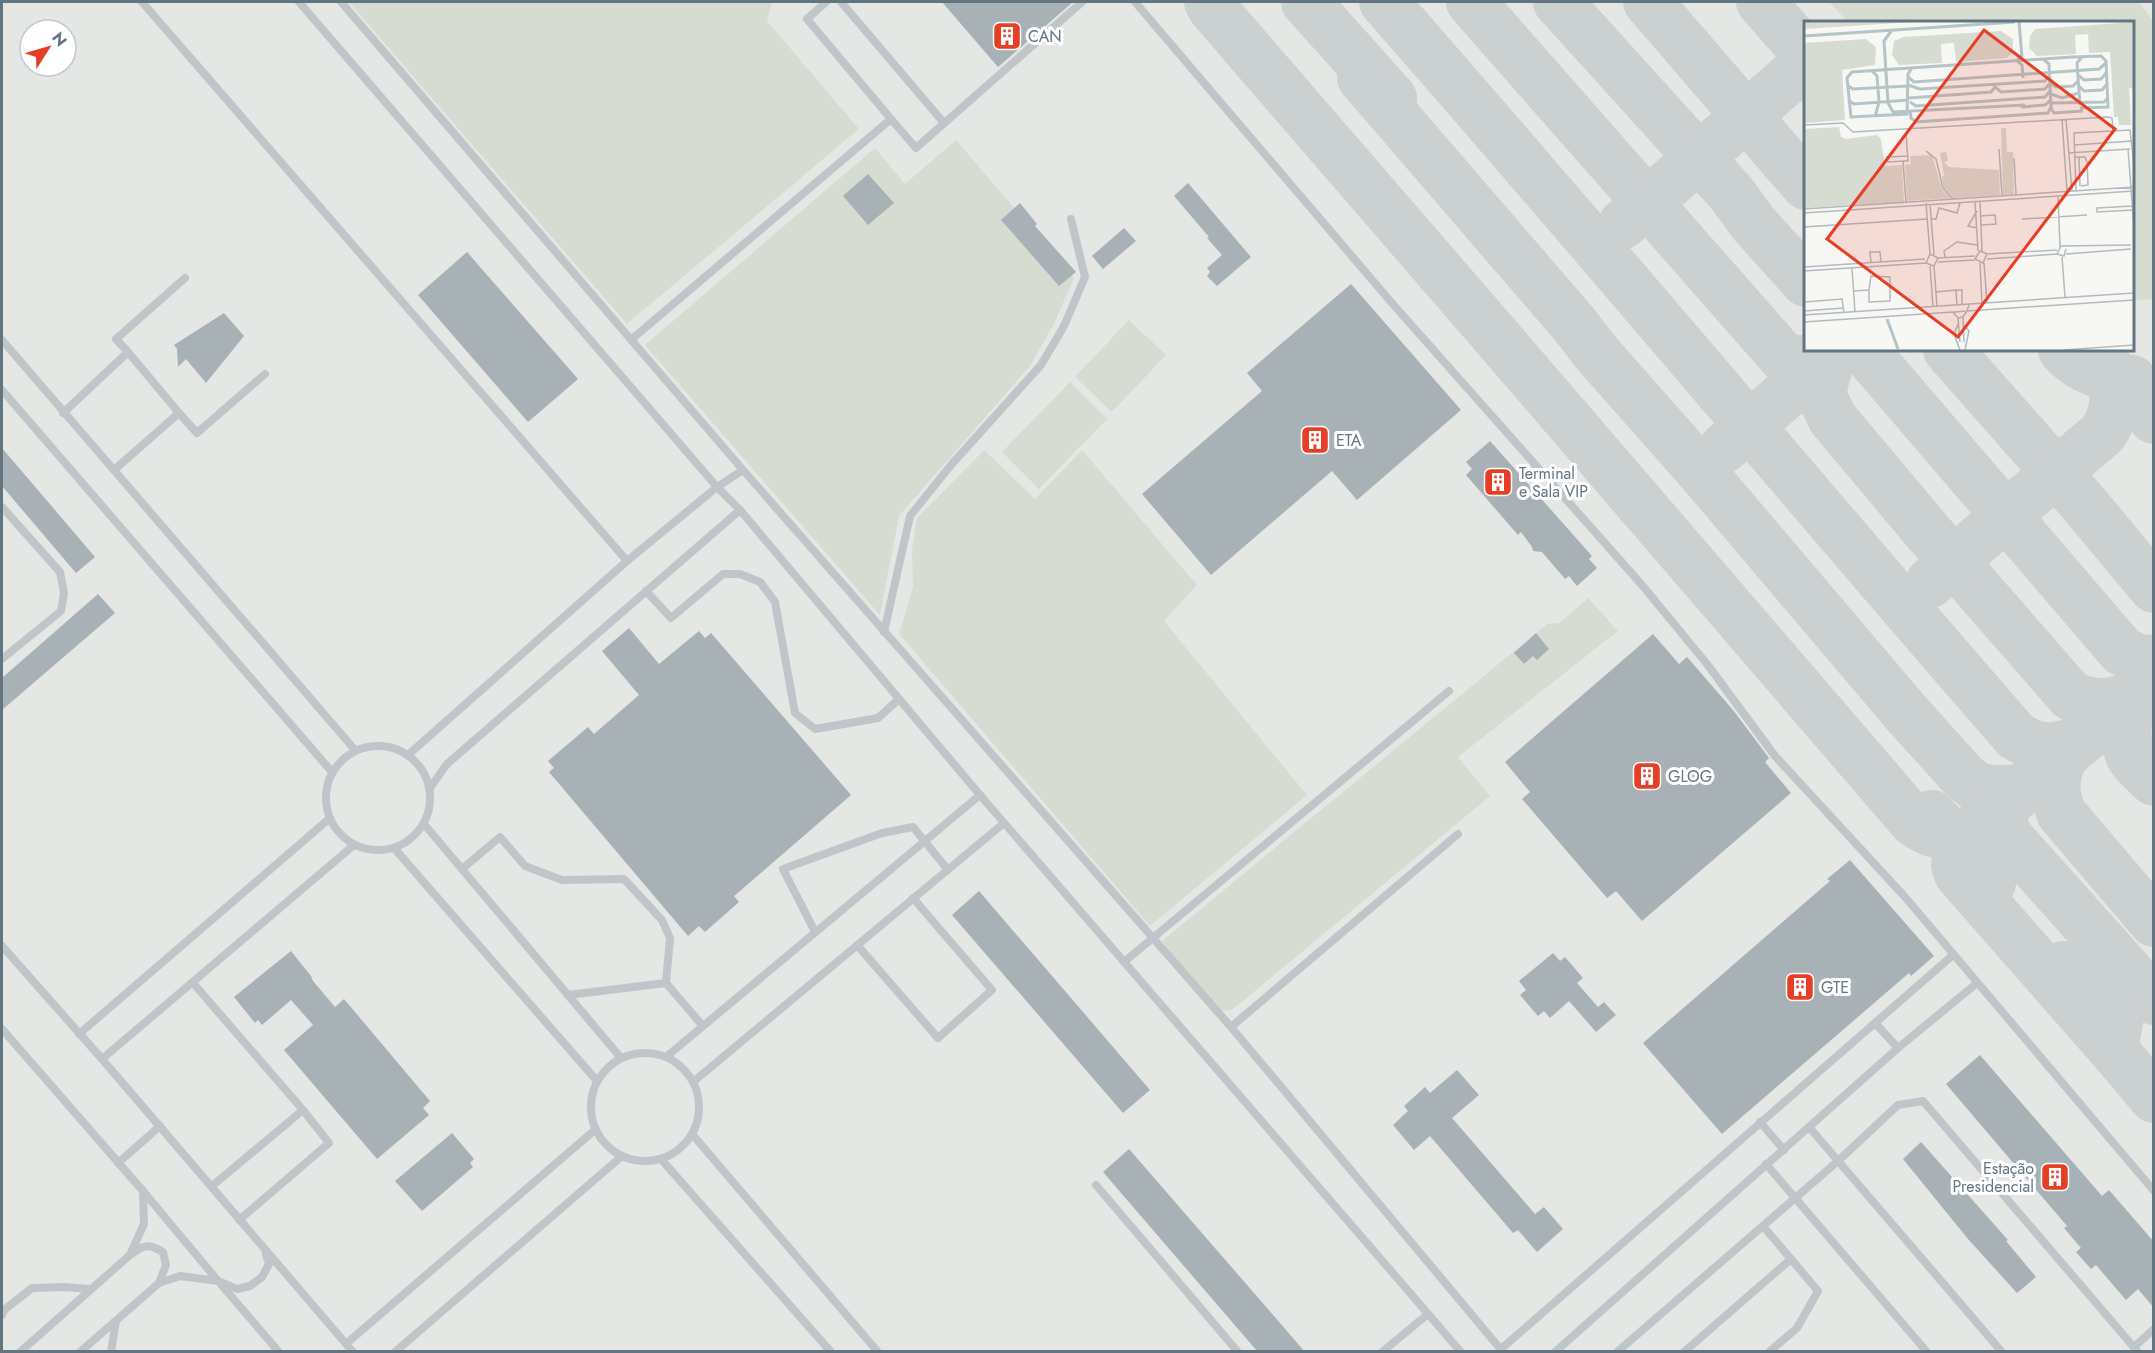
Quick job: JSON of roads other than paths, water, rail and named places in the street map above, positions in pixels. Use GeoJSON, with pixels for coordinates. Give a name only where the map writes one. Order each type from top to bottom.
{"type":"FeatureCollection","features":[{"type":"Feature","properties":{"kind":"lane"},"geometry":{"type":"LineString","coordinates":[[142,2],[627,561]]}},
{"type":"Feature","properties":{"kind":"lane"},"geometry":{"type":"LineString","coordinates":[[298,2],[717,487],[740,510],[980,795],[1461,1352]]}},
{"type":"Feature","properties":{"kind":"lane"},"geometry":{"type":"LineString","coordinates":[[341,2],[743,470],[1230,1027],[1502,1350],[1918,983],[1953,955]]}},
{"type":"Feature","properties":{"kind":"lane"},"geometry":{"type":"LineString","coordinates":[[826,2],[807,19],[916,148],[1082,2]]}},
{"type":"Feature","properties":{"kind":"lane"},"geometry":{"type":"LineString","coordinates":[[841,2],[944,123]]}},
{"type":"Feature","properties":{"kind":"lane"},"geometry":{"type":"LineString","coordinates":[[1135,2],[1399,310],[1642,585],[1707,664],[1775,756],[1905,897],[2154,1191]]}},
{"type":"Feature","properties":{"kind":"lane"},"geometry":{"type":"LineString","coordinates":[[632,339],[891,119]]}},
{"type":"Feature","properties":{"kind":"lane"},"geometry":{"type":"LineString","coordinates":[[884,632],[910,516],[951,465],[1041,365],[1064,326],[1085,277],[1071,219]]}},
{"type":"Feature","properties":{"kind":"lane"},"geometry":{"type":"LineString","coordinates":[[185,278],[116,339],[197,433],[265,374]]}},
{"type":"Feature","properties":{"kind":"lane"},"geometry":{"type":"LineString","coordinates":[[2,340],[355,750]]}},
{"type":"Feature","properties":{"kind":"lane"},"geometry":{"type":"LineString","coordinates":[[63,413],[128,352]]}},
{"type":"Feature","properties":{"kind":"lane"},"geometry":{"type":"LineString","coordinates":[[2,390],[332,772]]}},
{"type":"Feature","properties":{"kind":"lane"},"geometry":{"type":"LineString","coordinates":[[114,470],[179,413]]}},
{"type":"Feature","properties":{"kind":"lane"},"geometry":{"type":"LineString","coordinates":[[408,756],[627,561],[717,487],[743,470]]}},
{"type":"Feature","properties":{"kind":"lane"},"geometry":{"type":"LineString","coordinates":[[2,507],[60,572],[64,592],[61,611],[2,659]]}},
{"type":"Feature","properties":{"kind":"lane"},"geometry":{"type":"LineString","coordinates":[[430,788],[447,764],[740,510]]}},
{"type":"Feature","properties":{"kind":"lane"},"geometry":{"type":"LineString","coordinates":[[646,591],[671,618],[723,574],[740,574],[760,582],[775,602],[795,713],[815,729],[878,718],[899,699]]}},
{"type":"Feature","properties":{"kind":"lane"},"geometry":{"type":"LineString","coordinates":[[1124,962],[1449,691]]}},
{"type":"Feature","properties":{"kind":"lane"},"geometry":{"type":"LineString","coordinates":[[379,745],[397,748],[425,773],[430,788],[430,807],[424,824],[410,840],[394,848],[372,850],[354,845],[334,828],[327,811],[326,789],[332,772],[340,760],[355,750],[379,745]]}},
{"type":"Feature","properties":{"kind":"lane"},"geometry":{"type":"LineString","coordinates":[[666,1057],[980,795]]}},
{"type":"Feature","properties":{"kind":"lane"},"geometry":{"type":"LineString","coordinates":[[79,1034],[330,818]]}},
{"type":"Feature","properties":{"kind":"lane"},"geometry":{"type":"LineString","coordinates":[[693,1082],[1004,823]]}},
{"type":"Feature","properties":{"kind":"lane"},"geometry":{"type":"LineString","coordinates":[[424,824],[621,1058]]}},
{"type":"Feature","properties":{"kind":"lane"},"geometry":{"type":"LineString","coordinates":[[815,932],[783,869],[882,833],[913,827],[948,870]]}},
{"type":"Feature","properties":{"kind":"lane"},"geometry":{"type":"LineString","coordinates":[[1230,1027],[1458,834]]}},
{"type":"Feature","properties":{"kind":"lane"},"geometry":{"type":"LineString","coordinates":[[462,869],[500,837],[525,866],[562,880],[624,879],[662,920],[670,938],[666,982],[702,1025]]}},
{"type":"Feature","properties":{"kind":"lane"},"geometry":{"type":"LineString","coordinates":[[102,1059],[354,845]]}},
{"type":"Feature","properties":{"kind":"lane"},"geometry":{"type":"LineString","coordinates":[[394,848],[597,1081]]}},
{"type":"Feature","properties":{"kind":"lane"},"geometry":{"type":"LineString","coordinates":[[857,945],[938,1038],[992,990],[913,898]]}},
{"type":"Feature","properties":{"kind":"lane"},"geometry":{"type":"LineString","coordinates":[[2,946],[212,1186],[353,1352]]}},
{"type":"Feature","properties":{"kind":"lane"},"geometry":{"type":"LineString","coordinates":[[568,995],[666,982]]}},
{"type":"Feature","properties":{"kind":"lane"},"geometry":{"type":"LineString","coordinates":[[1555,1352],[1898,1048],[1977,982]]}},
{"type":"Feature","properties":{"kind":"lane"},"geometry":{"type":"LineString","coordinates":[[193,983],[329,1143],[239,1220]]}},
{"type":"Feature","properties":{"kind":"lane"},"geometry":{"type":"LineString","coordinates":[[1875,1023],[1898,1048]]}},
{"type":"Feature","properties":{"kind":"lane"},"geometry":{"type":"LineString","coordinates":[[2,1029],[279,1352]]}},
{"type":"Feature","properties":{"kind":"lane"},"geometry":{"type":"LineString","coordinates":[[648,1053],[666,1057],[681,1067],[693,1082],[698,1098],[698,1117],[692,1134],[677,1151],[661,1159],[648,1162],[630,1160],[612,1151],[600,1138],[592,1121],[592,1095],[597,1081],[606,1069],[621,1058],[648,1053]]}},
{"type":"Feature","properties":{"kind":"lane"},"geometry":{"type":"LineString","coordinates":[[1617,1352],[1796,1198],[1898,1105],[1923,1101],[2136,1349],[2154,1329]]}},
{"type":"Feature","properties":{"kind":"lane"},"geometry":{"type":"LineString","coordinates":[[212,1186],[303,1110]]}},
{"type":"Feature","properties":{"kind":"lane"},"geometry":{"type":"LineString","coordinates":[[1760,1122],[1784,1150]]}},
{"type":"Feature","properties":{"kind":"lane"},"geometry":{"type":"LineString","coordinates":[[118,1163],[160,1126]]}},
{"type":"Feature","properties":{"kind":"lane"},"geometry":{"type":"LineString","coordinates":[[1809,1127],[2002,1352]]}},
{"type":"Feature","properties":{"kind":"lane"},"geometry":{"type":"LineString","coordinates":[[347,1343],[596,1129]]}},
{"type":"Feature","properties":{"kind":"lane"},"geometry":{"type":"LineString","coordinates":[[692,1134],[878,1352]]}},
{"type":"Feature","properties":{"kind":"lane"},"geometry":{"type":"LineString","coordinates":[[395,1352],[622,1156]]}},
{"type":"Feature","properties":{"kind":"lane"},"geometry":{"type":"LineString","coordinates":[[661,1159],[831,1352]]}},
{"type":"Feature","properties":{"kind":"lane"},"geometry":{"type":"LineString","coordinates":[[1766,1164],[1927,1352]]}},
{"type":"Feature","properties":{"kind":"lane"},"geometry":{"type":"LineString","coordinates":[[1096,1185],[1238,1352]]}},
{"type":"Feature","properties":{"kind":"lane"},"geometry":{"type":"LineString","coordinates":[[130,1255],[144,1224],[143,1191]]}},
{"type":"Feature","properties":{"kind":"lane"},"geometry":{"type":"LineString","coordinates":[[1763,1226],[1818,1291],[1797,1328],[1769,1352]]}},
{"type":"Feature","properties":{"kind":"lane"},"geometry":{"type":"LineString","coordinates":[[20,1352],[142,1246],[152,1246],[163,1252],[166,1265],[159,1283]]}},
{"type":"Feature","properties":{"kind":"lane"},"geometry":{"type":"LineString","coordinates":[[80,1352],[159,1283],[180,1276],[218,1281],[237,1289],[250,1287],[262,1277],[269,1263],[265,1250]]}},
{"type":"Feature","properties":{"kind":"lane"},"geometry":{"type":"LineString","coordinates":[[1684,1352],[1791,1259]]}},
{"type":"Feature","properties":{"kind":"lane"},"geometry":{"type":"LineString","coordinates":[[2,1315],[4,1310],[32,1288],[91,1289]]}},
{"type":"Feature","properties":{"kind":"lane"},"geometry":{"type":"LineString","coordinates":[[1382,1352],[1428,1314]]}},
{"type":"Feature","properties":{"kind":"lane"},"geometry":{"type":"LineString","coordinates":[[111,1352],[116,1321]]}},
{"type":"Feature","properties":{"kind":"place","name":"CAN"},"geometry":{"type":"Point","coordinates":[1007,36]}},
{"type":"Feature","properties":{"kind":"place","name":"ETA"},"geometry":{"type":"Point","coordinates":[1315,440]}},
{"type":"Feature","properties":{"kind":"place","name":"Terminal e Sala VIP"},"geometry":{"type":"Point","coordinates":[1498,482]}},
{"type":"Feature","properties":{"kind":"place","name":"GLOG"},"geometry":{"type":"Point","coordinates":[1647,776]}},
{"type":"Feature","properties":{"kind":"place","name":"GTE"},"geometry":{"type":"Point","coordinates":[1800,987]}},
{"type":"Feature","properties":{"kind":"place","name":"Estação Presidencial"},"geometry":{"type":"Point","coordinates":[2055,1177]}}]}
